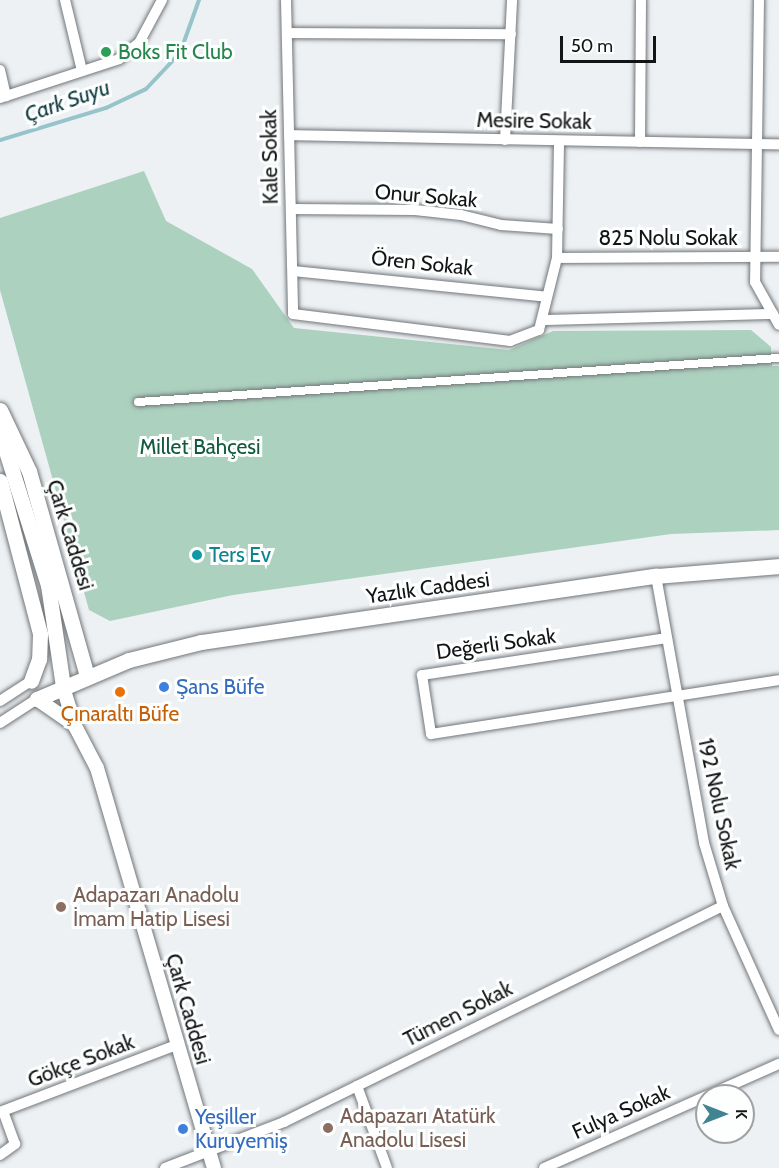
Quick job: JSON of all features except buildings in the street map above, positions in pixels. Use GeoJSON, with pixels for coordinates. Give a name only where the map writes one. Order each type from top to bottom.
{"type":"FeatureCollection","features":[{"type":"Feature","properties":{"kind":"main road","name":"Çark Caddesi"},"geometry":{"type":"LineString","coordinates":[[0,410],[29,471],[87,676]]}},
{"type":"Feature","properties":{"kind":"main road","name":"Çark Caddesi"},"geometry":{"type":"LineString","coordinates":[[0,432],[48,585],[62,680]]}},
{"type":"Feature","properties":{"kind":"main road"},"geometry":{"type":"LineString","coordinates":[[0,481],[38,623],[39,660],[31,681],[87,676]]}},
{"type":"Feature","properties":{"kind":"main road","name":"Yazlık Caddesi"},"geometry":{"type":"LineString","coordinates":[[87,676],[129,660],[201,642],[656,576],[779,566]]}},
{"type":"Feature","properties":{"kind":"main road"},"geometry":{"type":"LineString","coordinates":[[38,699],[62,680]]}},
{"type":"Feature","properties":{"kind":"street"},"geometry":{"type":"LineString","coordinates":[[65,0],[82,71]]}},
{"type":"Feature","properties":{"kind":"street"},"geometry":{"type":"LineString","coordinates":[[0,70],[3,97],[119,59],[139,43],[162,0]]}},
{"type":"Feature","properties":{"kind":"street","name":"Kale Sokak"},"geometry":{"type":"LineString","coordinates":[[286,0],[293,314],[510,341],[540,330],[542,320]]}},
{"type":"Feature","properties":{"kind":"street"},"geometry":{"type":"LineString","coordinates":[[506,140],[512,0]]}},
{"type":"Feature","properties":{"kind":"street"},"geometry":{"type":"LineString","coordinates":[[640,142],[641,0]]}},
{"type":"Feature","properties":{"kind":"street"},"geometry":{"type":"LineString","coordinates":[[759,0],[754,282],[779,325]]}},
{"type":"Feature","properties":{"kind":"street"},"geometry":{"type":"LineString","coordinates":[[287,33],[511,34]]}},
{"type":"Feature","properties":{"kind":"street","name":"Mesire Sokak"},"geometry":{"type":"LineString","coordinates":[[289,135],[779,144]]}},
{"type":"Feature","properties":{"kind":"street"},"geometry":{"type":"LineString","coordinates":[[559,141],[557,258],[542,320],[773,314]]}},
{"type":"Feature","properties":{"kind":"street","name":"Onur Sokak"},"geometry":{"type":"LineString","coordinates":[[291,209],[415,210],[461,215],[501,225],[558,229]]}},
{"type":"Feature","properties":{"kind":"street","name":"825 Nolu Sokak"},"geometry":{"type":"LineString","coordinates":[[557,258],[779,257]]}},
{"type":"Feature","properties":{"kind":"street","name":"Ören Sokak"},"geometry":{"type":"LineString","coordinates":[[292,271],[547,297]]}},
{"type":"Feature","properties":{"kind":"street"},"geometry":{"type":"LineString","coordinates":[[138,402],[779,358]]}},
{"type":"Feature","properties":{"kind":"street","name":"192 Nolu Sokak"},"geometry":{"type":"LineString","coordinates":[[656,576],[675,694],[704,843],[723,906],[779,1030]]}},
{"type":"Feature","properties":{"kind":"street","name":"Değerli Sokak"},"geometry":{"type":"LineString","coordinates":[[667,638],[422,675],[431,734],[675,694]]}},
{"type":"Feature","properties":{"kind":"street","name":"Çark Caddesi"},"geometry":{"type":"LineString","coordinates":[[62,680],[75,726],[97,768],[176,1046],[214,1168]]}},
{"type":"Feature","properties":{"kind":"street"},"geometry":{"type":"LineString","coordinates":[[675,694],[779,680]]}},
{"type":"Feature","properties":{"kind":"street"},"geometry":{"type":"LineString","coordinates":[[0,701],[31,681]]}},
{"type":"Feature","properties":{"kind":"street"},"geometry":{"type":"LineString","coordinates":[[0,723],[38,699],[75,726]]}},
{"type":"Feature","properties":{"kind":"street","name":"Tümen Sokak"},"geometry":{"type":"LineString","coordinates":[[165,1168],[357,1086],[723,906]]}},
{"type":"Feature","properties":{"kind":"street","name":"Gökçe Sokak"},"geometry":{"type":"LineString","coordinates":[[2,1112],[176,1046]]}},
{"type":"Feature","properties":{"kind":"street","name":"Fulya Sokak"},"geometry":{"type":"LineString","coordinates":[[544,1168],[779,1064]]}},
{"type":"Feature","properties":{"kind":"street"},"geometry":{"type":"LineString","coordinates":[[357,1086],[387,1168]]}},
{"type":"Feature","properties":{"kind":"street"},"geometry":{"type":"LineString","coordinates":[[0,1155],[14,1149],[15,1144],[2,1112]]}},
{"type":"Feature","properties":{"kind":"green space","name":"Millet Bahçesi"},"geometry":{"type":"Polygon","coordinates":[[[144,171],[166,221],[252,269],[294,328],[509,350],[553,331],[751,330],[771,347],[772,366],[779,366],[779,530],[671,534],[233,595],[110,621],[89,610],[0,290],[0,218],[144,171]]]}},
{"type":"Feature","properties":{"kind":"waterway","name":"Çark Suyu"},"geometry":{"type":"LineString","coordinates":[[0,140],[106,108],[146,89],[180,53],[199,0]]}},
{"type":"Feature","properties":{"kind":"place","name":"Boks Fit Club"},"geometry":{"type":"Point","coordinates":[106,52]}},
{"type":"Feature","properties":{"kind":"place","name":"Ters Ev"},"geometry":{"type":"Point","coordinates":[197,555]}},
{"type":"Feature","properties":{"kind":"place","name":"Şans Büfe"},"geometry":{"type":"Point","coordinates":[164,687]}},
{"type":"Feature","properties":{"kind":"place","name":"Çınaraltı Büfe"},"geometry":{"type":"Point","coordinates":[120,692]}},
{"type":"Feature","properties":{"kind":"place","name":"Adapazarı Anadolu İmam Hatip Lisesi"},"geometry":{"type":"Point","coordinates":[61,907]}},
{"type":"Feature","properties":{"kind":"place","name":"Adapazarı Atatürk Anadolu Lisesi"},"geometry":{"type":"Point","coordinates":[328,1128]}},
{"type":"Feature","properties":{"kind":"place","name":"Yeşiller Kuruyemiş"},"geometry":{"type":"Point","coordinates":[183,1129]}}]}
